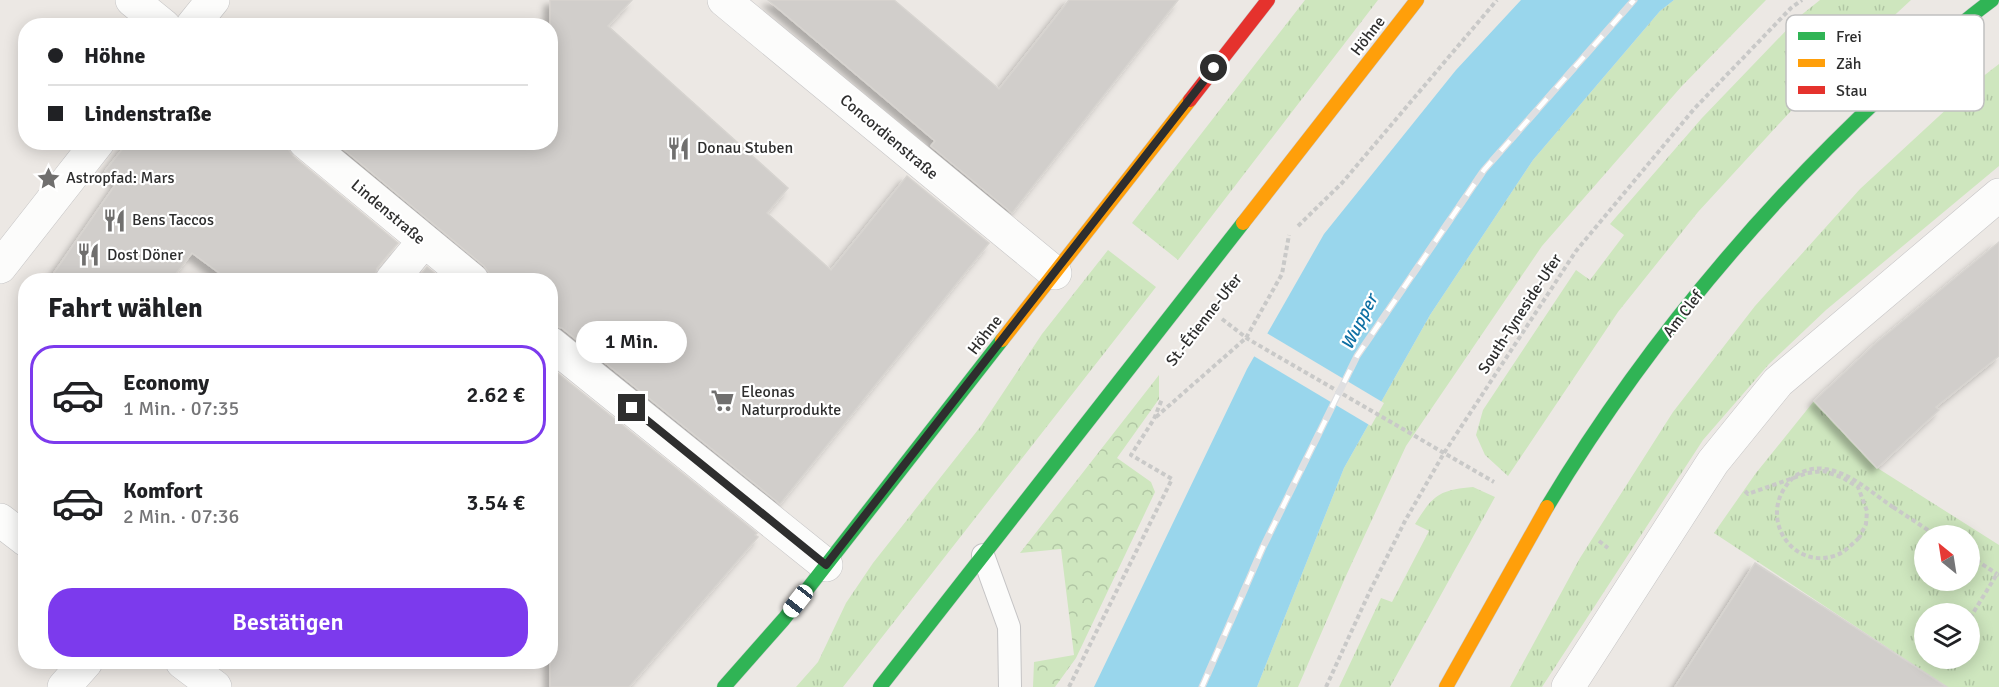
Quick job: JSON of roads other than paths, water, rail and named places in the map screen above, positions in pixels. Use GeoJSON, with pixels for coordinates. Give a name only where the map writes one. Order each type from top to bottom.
{"type":"FeatureCollection","features":[{"type":"Feature","properties":{"kind":"main road","name":"Höhne"},"geometry":{"type":"LineString","coordinates":[[724,687],[784,620],[1268,0]]}},
{"type":"Feature","properties":{"kind":"main road","name":"Höhne"},"geometry":{"type":"LineString","coordinates":[[880,687],[1417,0]]}},
{"type":"Feature","properties":{"kind":"main road","name":"Am Clef"},"geometry":{"type":"LineString","coordinates":[[1972,15],[1992,0]]}},
{"type":"Feature","properties":{"kind":"main road","name":"Am Clef"},"geometry":{"type":"LineString","coordinates":[[1446,687],[1546,510],[1594,434],[1671,327],[1763,215],[1865,111]]}},
{"type":"Feature","properties":{"kind":"street"},"geometry":{"type":"LineString","coordinates":[[132,0],[154,18]]}},
{"type":"Feature","properties":{"kind":"street"},"geometry":{"type":"LineString","coordinates":[[198,18],[213,0]]}},
{"type":"Feature","properties":{"kind":"street","name":"Concordienstraße"},"geometry":{"type":"LineString","coordinates":[[724,0],[1054,273]]}},
{"type":"Feature","properties":{"kind":"street"},"geometry":{"type":"LineString","coordinates":[[0,267],[92,150]]}},
{"type":"Feature","properties":{"kind":"street","name":"Lindenstraße"},"geometry":{"type":"LineString","coordinates":[[314,150],[463,273]]}},
{"type":"Feature","properties":{"kind":"street"},"geometry":{"type":"LineString","coordinates":[[1568,687],[1713,462],[1778,382],[1999,195]]}},
{"type":"Feature","properties":{"kind":"street"},"geometry":{"type":"LineString","coordinates":[[398,273],[423,242]]}},
{"type":"Feature","properties":{"kind":"street"},"geometry":{"type":"LineString","coordinates":[[558,349],[632,408],[662,446],[826,565]]}},
{"type":"Feature","properties":{"kind":"street"},"geometry":{"type":"LineString","coordinates":[[0,520],[18,534]]}},
{"type":"Feature","properties":{"kind":"street"},"geometry":{"type":"LineString","coordinates":[[64,687],[80,669]]}},
{"type":"Feature","properties":{"kind":"street"},"geometry":{"type":"LineString","coordinates":[[191,669],[215,687]]}},
{"type":"Feature","properties":{"kind":"lane"},"geometry":{"type":"LineString","coordinates":[[982,555],[1009,627],[1010,687]]}},
{"type":"Feature","properties":{"kind":"water","name":"Wupper"},"geometry":{"type":"Polygon","coordinates":[[[1521,0],[1674,0],[1660,11],[1533,160],[1430,315],[1344,468],[1257,687],[1094,687],[1247,369],[1324,234],[1456,70],[1521,0]]]}},
{"type":"Feature","properties":{"kind":"railway"},"geometry":{"type":"LineString","coordinates":[[1202,687],[1263,547],[1357,356],[1484,170],[1634,0]]}},
{"type":"Feature","properties":{"kind":"place","name":"Donau Stuben"},"geometry":{"type":"Point","coordinates":[679,148]}},
{"type":"Feature","properties":{"kind":"place","name":"Astropfad: Mars"},"geometry":{"type":"Point","coordinates":[48,178]}},
{"type":"Feature","properties":{"kind":"place","name":"Bens Taccos"},"geometry":{"type":"Point","coordinates":[114,220]}},
{"type":"Feature","properties":{"kind":"place","name":"Dost Döner"},"geometry":{"type":"Point","coordinates":[89,255]}},
{"type":"Feature","properties":{"kind":"place","name":"Eleonas Naturprodukte"},"geometry":{"type":"Point","coordinates":[723,401]}}]}
